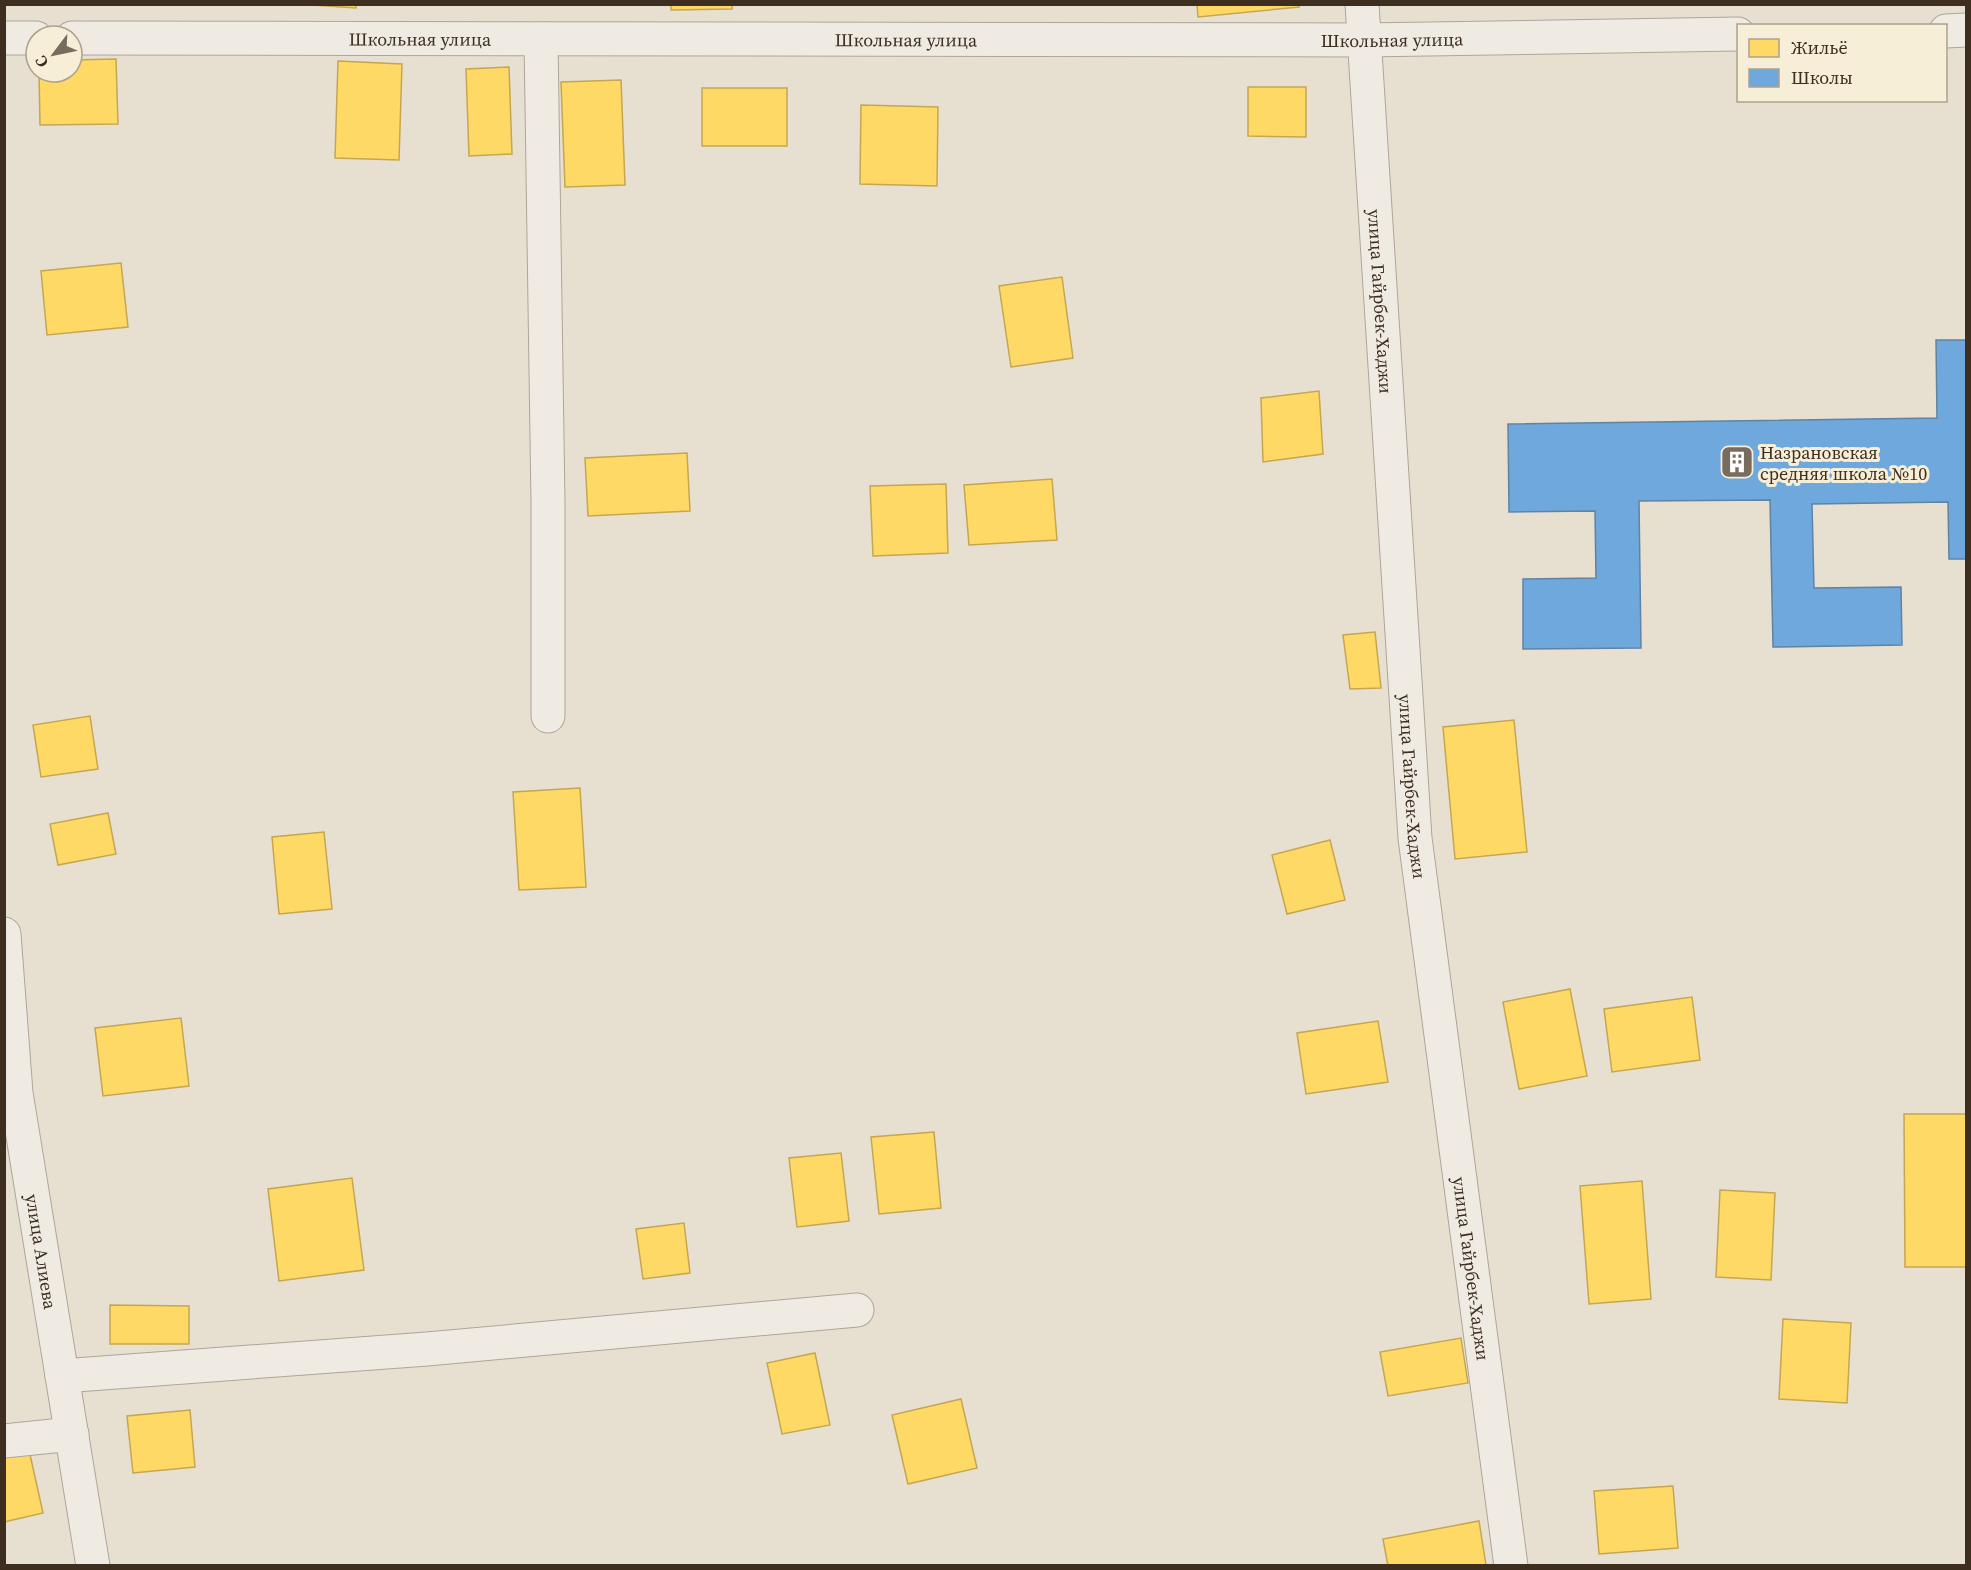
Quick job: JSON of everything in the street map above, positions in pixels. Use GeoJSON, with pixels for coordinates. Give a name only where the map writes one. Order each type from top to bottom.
{"type":"FeatureCollection","features":[{"type":"Feature","properties":{"kind":"street","name":"улица Гайрбек-Хаджи"},"geometry":{"type":"LineString","coordinates":[[1362,4],[1415,838],[1510,1566]]}},
{"type":"Feature","properties":{"kind":"street"},"geometry":{"type":"LineString","coordinates":[[1947,31],[1966,30]]}},
{"type":"Feature","properties":{"kind":"street","name":"Школьная улица"},"geometry":{"type":"LineString","coordinates":[[84,38],[1364,40],[1737,34]]}},
{"type":"Feature","properties":{"kind":"street"},"geometry":{"type":"LineString","coordinates":[[4,38],[24,38]]}},
{"type":"Feature","properties":{"kind":"street"},"geometry":{"type":"LineString","coordinates":[[541,39],[548,503],[548,716]]}},
{"type":"Feature","properties":{"kind":"street","name":"улица Алиева"},"geometry":{"type":"LineString","coordinates":[[4,934],[16,1094],[93,1566]]}},
{"type":"Feature","properties":{"kind":"street"},"geometry":{"type":"LineString","coordinates":[[62,1376],[427,1349],[857,1310]]}},
{"type":"Feature","properties":{"kind":"street"},"geometry":{"type":"LineString","coordinates":[[4,1441],[72,1434]]}},
{"type":"Feature","properties":{"kind":"building: Жильё"},"geometry":{"type":"Polygon","coordinates":[[[297,4],[356,4],[356,8],[297,4]]]}},
{"type":"Feature","properties":{"kind":"building: Жильё"},"geometry":{"type":"Polygon","coordinates":[[[671,4],[732,4],[732,9],[671,10],[671,4]]]}},
{"type":"Feature","properties":{"kind":"building: Жильё"},"geometry":{"type":"Polygon","coordinates":[[[1197,4],[1299,4],[1299,7],[1198,17],[1197,4]]]}},
{"type":"Feature","properties":{"kind":"building: Жильё"},"geometry":{"type":"Polygon","coordinates":[[[116,59],[118,124],[40,125],[39,84],[84,84],[84,60],[116,59]]]}},
{"type":"Feature","properties":{"kind":"building: Жильё"},"geometry":{"type":"Polygon","coordinates":[[[338,61],[402,64],[399,160],[335,158],[338,61]]]}},
{"type":"Feature","properties":{"kind":"building: Жильё"},"geometry":{"type":"Polygon","coordinates":[[[509,67],[512,154],[469,156],[466,69],[509,67]]]}},
{"type":"Feature","properties":{"kind":"building: Жильё"},"geometry":{"type":"Polygon","coordinates":[[[621,80],[625,185],[565,187],[561,82],[621,80]]]}},
{"type":"Feature","properties":{"kind":"building: Жильё"},"geometry":{"type":"Polygon","coordinates":[[[1248,87],[1306,87],[1306,137],[1248,136],[1248,87]]]}},
{"type":"Feature","properties":{"kind":"building: Жильё"},"geometry":{"type":"Polygon","coordinates":[[[702,88],[787,88],[787,146],[702,146],[702,88]]]}},
{"type":"Feature","properties":{"kind":"building: Жильё"},"geometry":{"type":"Polygon","coordinates":[[[861,105],[938,107],[937,186],[860,184],[861,105]]]}},
{"type":"Feature","properties":{"kind":"building: Жильё"},"geometry":{"type":"Polygon","coordinates":[[[121,263],[128,327],[47,335],[41,271],[121,263]]]}},
{"type":"Feature","properties":{"kind":"building: Жильё"},"geometry":{"type":"Polygon","coordinates":[[[1062,277],[1073,358],[1011,367],[999,286],[1062,277]]]}},
{"type":"Feature","properties":{"kind":"building: Жильё"},"geometry":{"type":"Polygon","coordinates":[[[1319,391],[1323,454],[1263,462],[1261,398],[1319,391]]]}},
{"type":"Feature","properties":{"kind":"building: Жильё"},"geometry":{"type":"Polygon","coordinates":[[[687,453],[690,511],[588,516],[585,458],[687,453]]]}},
{"type":"Feature","properties":{"kind":"building: Жильё"},"geometry":{"type":"Polygon","coordinates":[[[1052,479],[1057,540],[969,545],[964,485],[1052,479]]]}},
{"type":"Feature","properties":{"kind":"building: Жильё"},"geometry":{"type":"Polygon","coordinates":[[[946,484],[948,553],[873,556],[870,486],[946,484]]]}},
{"type":"Feature","properties":{"kind":"building: Жильё"},"geometry":{"type":"Polygon","coordinates":[[[1375,632],[1381,688],[1350,689],[1343,635],[1375,632]]]}},
{"type":"Feature","properties":{"kind":"building: Жильё"},"geometry":{"type":"Polygon","coordinates":[[[90,716],[98,769],[41,777],[33,725],[90,716]]]}},
{"type":"Feature","properties":{"kind":"building: Жильё"},"geometry":{"type":"Polygon","coordinates":[[[1514,720],[1527,852],[1455,859],[1443,727],[1514,720]]]}},
{"type":"Feature","properties":{"kind":"building: Жильё"},"geometry":{"type":"Polygon","coordinates":[[[580,788],[586,887],[519,890],[513,792],[580,788]]]}},
{"type":"Feature","properties":{"kind":"building: Жильё"},"geometry":{"type":"Polygon","coordinates":[[[108,813],[116,854],[58,865],[50,824],[108,813]]]}},
{"type":"Feature","properties":{"kind":"building: Жильё"},"geometry":{"type":"Polygon","coordinates":[[[324,832],[332,909],[279,914],[272,837],[324,832]]]}},
{"type":"Feature","properties":{"kind":"building: Жильё"},"geometry":{"type":"Polygon","coordinates":[[[1330,840],[1345,900],[1287,914],[1272,855],[1330,840]]]}},
{"type":"Feature","properties":{"kind":"building: Жильё"},"geometry":{"type":"Polygon","coordinates":[[[1570,989],[1587,1076],[1519,1089],[1503,1002],[1570,989]]]}},
{"type":"Feature","properties":{"kind":"building: Жильё"},"geometry":{"type":"Polygon","coordinates":[[[1692,997],[1700,1060],[1612,1072],[1604,1009],[1692,997]]]}},
{"type":"Feature","properties":{"kind":"building: Жильё"},"geometry":{"type":"Polygon","coordinates":[[[181,1018],[189,1086],[103,1096],[95,1028],[181,1018]]]}},
{"type":"Feature","properties":{"kind":"building: Жильё"},"geometry":{"type":"Polygon","coordinates":[[[1378,1021],[1388,1082],[1306,1094],[1297,1033],[1378,1021]]]}},
{"type":"Feature","properties":{"kind":"building: Жильё"},"geometry":{"type":"Polygon","coordinates":[[[1904,1114],[1966,1114],[1966,1267],[1905,1267],[1904,1114]]]}},
{"type":"Feature","properties":{"kind":"building: Жильё"},"geometry":{"type":"Polygon","coordinates":[[[934,1132],[941,1208],[879,1214],[871,1137],[934,1132]]]}},
{"type":"Feature","properties":{"kind":"building: Жильё"},"geometry":{"type":"Polygon","coordinates":[[[841,1153],[849,1221],[797,1227],[789,1158],[841,1153]]]}},
{"type":"Feature","properties":{"kind":"building: Жильё"},"geometry":{"type":"Polygon","coordinates":[[[352,1178],[364,1270],[279,1281],[268,1189],[352,1178]]]}},
{"type":"Feature","properties":{"kind":"building: Жильё"},"geometry":{"type":"Polygon","coordinates":[[[1642,1181],[1651,1299],[1589,1304],[1580,1186],[1642,1181]]]}},
{"type":"Feature","properties":{"kind":"building: Жильё"},"geometry":{"type":"Polygon","coordinates":[[[1720,1190],[1775,1193],[1771,1280],[1716,1277],[1720,1190]]]}},
{"type":"Feature","properties":{"kind":"building: Жильё"},"geometry":{"type":"Polygon","coordinates":[[[684,1223],[690,1273],[643,1279],[636,1229],[684,1223]]]}},
{"type":"Feature","properties":{"kind":"building: Жильё"},"geometry":{"type":"Polygon","coordinates":[[[110,1305],[189,1306],[189,1344],[110,1344],[110,1305]]]}},
{"type":"Feature","properties":{"kind":"building: Жильё"},"geometry":{"type":"Polygon","coordinates":[[[1783,1319],[1851,1323],[1847,1403],[1779,1399],[1783,1319]]]}},
{"type":"Feature","properties":{"kind":"building: Жильё"},"geometry":{"type":"Polygon","coordinates":[[[1461,1338],[1468,1383],[1388,1396],[1380,1352],[1461,1338]]]}},
{"type":"Feature","properties":{"kind":"building: Жильё"},"geometry":{"type":"Polygon","coordinates":[[[815,1353],[830,1425],[782,1434],[767,1363],[815,1353]]]}},
{"type":"Feature","properties":{"kind":"building: Жильё"},"geometry":{"type":"Polygon","coordinates":[[[961,1399],[977,1468],[908,1484],[892,1415],[961,1399]]]}},
{"type":"Feature","properties":{"kind":"building: Жильё"},"geometry":{"type":"Polygon","coordinates":[[[190,1410],[195,1467],[133,1473],[127,1416],[190,1410]]]}},
{"type":"Feature","properties":{"kind":"building: Жильё"},"geometry":{"type":"Polygon","coordinates":[[[29,1450],[43,1513],[4,1522],[4,1455],[29,1450]]]}},
{"type":"Feature","properties":{"kind":"building: Жильё"},"geometry":{"type":"Polygon","coordinates":[[[1673,1486],[1678,1548],[1599,1554],[1594,1491],[1673,1486]]]}},
{"type":"Feature","properties":{"kind":"building: Жильё"},"geometry":{"type":"Polygon","coordinates":[[[1479,1521],[1486,1565],[1388,1566],[1383,1539],[1479,1521]]]}},
{"type":"Feature","properties":{"kind":"building: Школы","name":"Назрановская средняя школа №10"},"geometry":{"type":"Polygon","coordinates":[[[1936,340],[1966,340],[1966,559],[1949,559],[1948,502],[1812,504],[1814,588],[1901,587],[1902,645],[1773,647],[1770,500],[1639,501],[1641,648],[1523,649],[1523,579],[1596,578],[1595,511],[1509,512],[1508,424],[1937,418],[1936,340]]]}},
{"type":"Feature","properties":{"kind":"place","name":"Назрановская средняя школа №10"},"geometry":{"type":"Point","coordinates":[1737,462]}}]}
